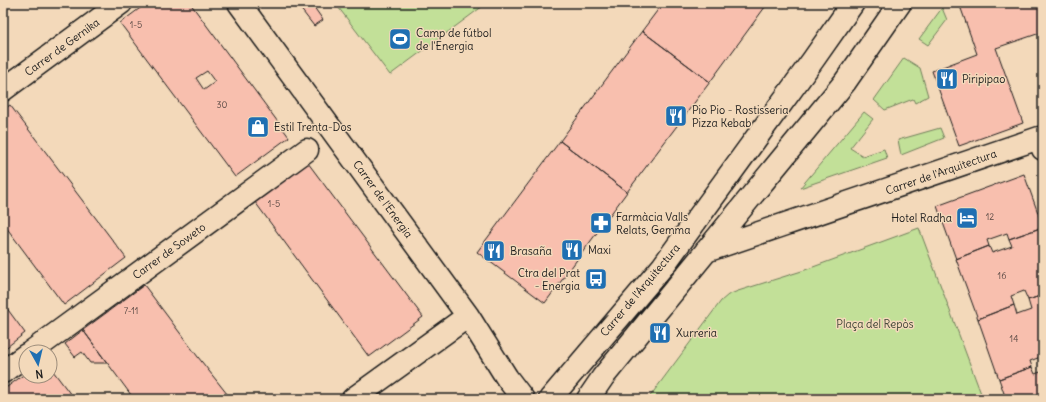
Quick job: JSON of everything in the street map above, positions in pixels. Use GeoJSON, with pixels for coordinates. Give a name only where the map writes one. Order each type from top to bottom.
{"type":"FeatureCollection","features":[{"type":"Feature","properties":{"kind":"street","name":"Carrer de Gernika"},"geometry":{"type":"LineString","coordinates":[[3,90],[121,3]]}},
{"type":"Feature","properties":{"kind":"street","name":"Carrer de l'Energia"},"geometry":{"type":"LineString","coordinates":[[238,3],[468,316],[507,378],[523,399]]}},
{"type":"Feature","properties":{"kind":"street","name":"Carrer de l'Arquitectura"},"geometry":{"type":"LineString","coordinates":[[550,399],[663,266],[852,3]]}},
{"type":"Feature","properties":{"kind":"street"},"geometry":{"type":"LineString","coordinates":[[588,399],[603,377],[845,82],[900,3]]}},
{"type":"Feature","properties":{"kind":"street","name":"Carrer de l'Arquitectura"},"geometry":{"type":"LineString","coordinates":[[706,251],[1041,144]]}},
{"type":"Feature","properties":{"kind":"street","name":"Carrer de Soweto"},"geometry":{"type":"LineString","coordinates":[[41,344],[307,150]]}},
{"type":"Feature","properties":{"kind":"street"},"geometry":{"type":"LineString","coordinates":[[353,399],[468,316]]}},
{"type":"Feature","properties":{"kind":"street"},"geometry":{"type":"LineString","coordinates":[[3,372],[18,361]]}},
{"type":"Feature","properties":{"kind":"green space","name":"Camp de fútbol de l'Energia"},"geometry":{"type":"Polygon","coordinates":[[[335,3],[487,3],[390,75],[335,3]]]}},
{"type":"Feature","properties":{"kind":"green space"},"geometry":{"type":"Polygon","coordinates":[[[942,8],[947,20],[928,45],[919,39],[942,8]]]}},
{"type":"Feature","properties":{"kind":"green space"},"geometry":{"type":"Polygon","coordinates":[[[904,58],[920,68],[928,96],[915,103],[913,99],[885,110],[874,100],[904,58]]]}},
{"type":"Feature","properties":{"kind":"green space"},"geometry":{"type":"Polygon","coordinates":[[[864,112],[873,119],[850,148],[863,156],[884,149],[887,158],[800,188],[864,112]]]}},
{"type":"Feature","properties":{"kind":"green space"},"geometry":{"type":"Polygon","coordinates":[[[940,128],[944,138],[901,155],[898,140],[940,128]]]}},
{"type":"Feature","properties":{"kind":"green space","name":"Plaça del Repòs"},"geometry":{"type":"Polygon","coordinates":[[[919,228],[983,399],[648,399],[721,301],[728,295],[805,270],[919,228]]]}},
{"type":"Feature","properties":{"kind":"building"},"geometry":{"type":"Polygon","coordinates":[[[147,3],[190,3],[289,137],[235,177],[120,23],[147,3]],[[207,71],[196,78],[204,90],[215,82],[207,71]]]}},
{"type":"Feature","properties":{"kind":"building"},"geometry":{"type":"Polygon","coordinates":[[[296,3],[311,3],[323,20],[314,26],[296,3]]]}},
{"type":"Feature","properties":{"kind":"building"},"geometry":{"type":"Polygon","coordinates":[[[663,3],[768,3],[710,82],[642,31],[663,3]]]}},
{"type":"Feature","properties":{"kind":"building"},"geometry":{"type":"Polygon","coordinates":[[[959,3],[1043,3],[1043,32],[996,48],[1023,123],[959,146],[932,71],[977,54],[959,3]]]}},
{"type":"Feature","properties":{"kind":"building"},"geometry":{"type":"Polygon","coordinates":[[[642,31],[710,82],[627,192],[560,141],[642,31]]]}},
{"type":"Feature","properties":{"kind":"building"},"geometry":{"type":"Polygon","coordinates":[[[10,105],[126,258],[64,305],[3,223],[3,110],[10,105]]]}},
{"type":"Feature","properties":{"kind":"building"},"geometry":{"type":"Polygon","coordinates":[[[560,141],[627,192],[545,303],[477,252],[560,141]]]}},
{"type":"Feature","properties":{"kind":"building"},"geometry":{"type":"Polygon","coordinates":[[[308,163],[423,317],[369,357],[255,202],[308,163]]]}},
{"type":"Feature","properties":{"kind":"building"},"geometry":{"type":"Polygon","coordinates":[[[1024,174],[1043,227],[1009,239],[1007,233],[987,240],[989,246],[956,259],[937,206],[1024,174]]]}},
{"type":"Feature","properties":{"kind":"building"},"geometry":{"type":"Polygon","coordinates":[[[1043,227],[1043,295],[1028,300],[1024,291],[1011,296],[1014,305],[978,319],[956,259],[989,246],[992,253],[1012,246],[1009,239],[1043,227]]]}},
{"type":"Feature","properties":{"kind":"building"},"geometry":{"type":"Polygon","coordinates":[[[144,285],[231,399],[134,399],[83,330],[144,285]]]}},
{"type":"Feature","properties":{"kind":"building"},"geometry":{"type":"Polygon","coordinates":[[[1043,295],[1043,356],[1030,361],[1032,367],[999,379],[978,319],[1014,305],[1017,315],[1031,310],[1028,300],[1043,295]]]}},
{"type":"Feature","properties":{"kind":"building"},"geometry":{"type":"Polygon","coordinates":[[[3,303],[25,333],[3,350],[3,303]]]}},
{"type":"Feature","properties":{"kind":"building"},"geometry":{"type":"Polygon","coordinates":[[[83,330],[107,363],[90,363],[82,352],[75,357],[65,344],[83,330]]]}},
{"type":"Feature","properties":{"kind":"building"},"geometry":{"type":"Polygon","coordinates":[[[1032,367],[1035,374],[1043,371],[1043,399],[1006,399],[999,379],[1032,367]]]}},
{"type":"Feature","properties":{"kind":"building"},"geometry":{"type":"Polygon","coordinates":[[[58,378],[74,399],[3,399],[3,390],[18,379],[18,384],[58,384],[58,378]]]}},
{"type":"Feature","properties":{"kind":"place","name":"Camp de fútbol de l'Energia"},"geometry":{"type":"Point","coordinates":[400,39]}},
{"type":"Feature","properties":{"kind":"place","name":"Piripipao"},"geometry":{"type":"Point","coordinates":[947,79]}},
{"type":"Feature","properties":{"kind":"place","name":"Pio Pio - Rostisseria Pizza Kebab"},"geometry":{"type":"Point","coordinates":[676,116]}},
{"type":"Feature","properties":{"kind":"place","name":"Estil Trenta-Dos"},"geometry":{"type":"Point","coordinates":[258,127]}},
{"type":"Feature","properties":{"kind":"place","name":"Hotel Radha"},"geometry":{"type":"Point","coordinates":[967,218]}},
{"type":"Feature","properties":{"kind":"place","name":"Farmàcia Valls Relats, Gemma"},"geometry":{"type":"Point","coordinates":[601,223]}},
{"type":"Feature","properties":{"kind":"place","name":"Maxi"},"geometry":{"type":"Point","coordinates":[572,250]}},
{"type":"Feature","properties":{"kind":"place","name":"Brasaña"},"geometry":{"type":"Point","coordinates":[494,251]}},
{"type":"Feature","properties":{"kind":"place","name":"Ctra del Prat - Energia"},"geometry":{"type":"Point","coordinates":[596,279]}},
{"type":"Feature","properties":{"kind":"place","name":"Xurreria"},"geometry":{"type":"Point","coordinates":[660,333]}}]}
